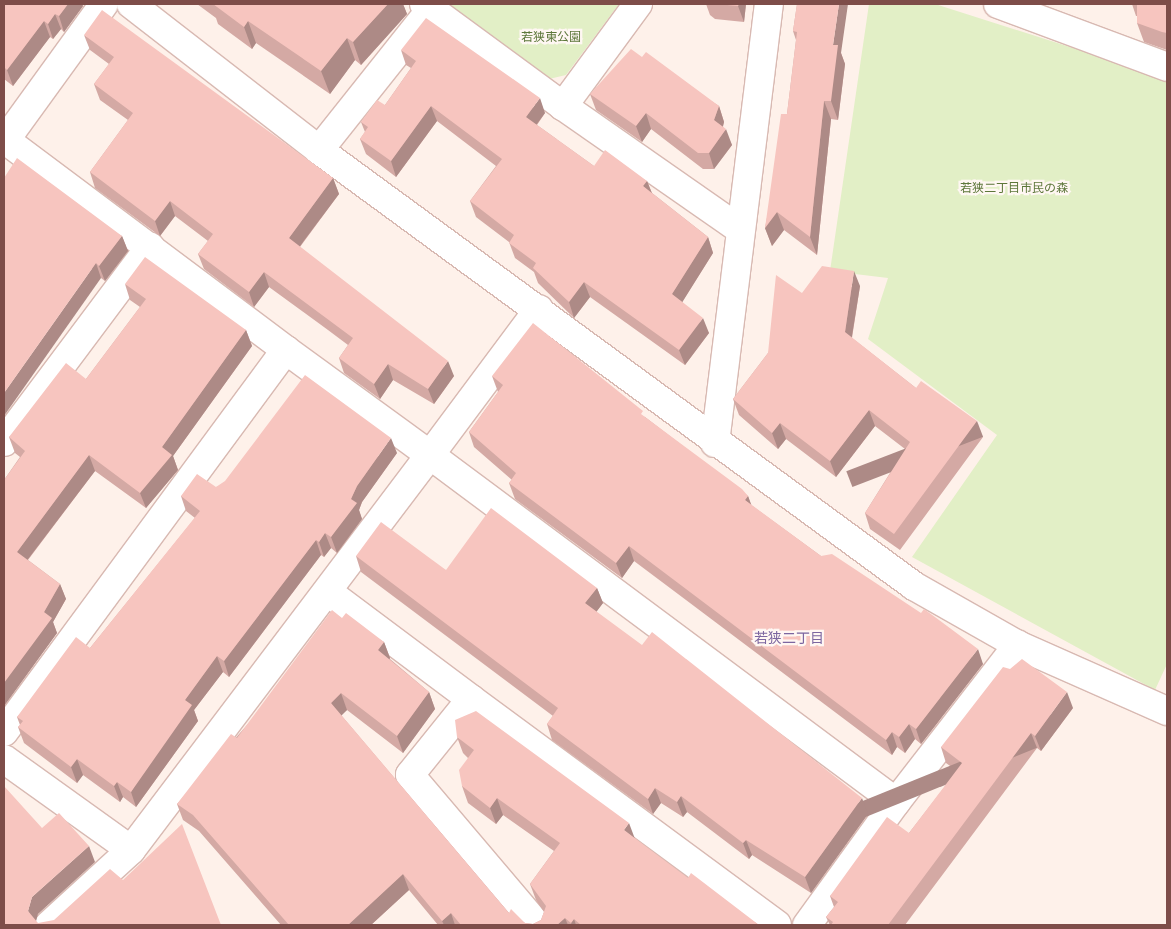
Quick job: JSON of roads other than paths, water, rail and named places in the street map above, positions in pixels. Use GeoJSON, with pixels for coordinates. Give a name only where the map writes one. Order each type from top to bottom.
{"type":"FeatureCollection","features":[{"type":"Feature","properties":{"kind":"street"},"geometry":{"type":"LineString","coordinates":[[104,4],[4,141],[896,802]]}},
{"type":"Feature","properties":{"kind":"street"},"geometry":{"type":"LineString","coordinates":[[131,4],[319,150],[539,309],[715,443],[914,586],[1018,645],[1167,711]]}},
{"type":"Feature","properties":{"kind":"street"},"geometry":{"type":"LineString","coordinates":[[563,106],[638,4]]}},
{"type":"Feature","properties":{"kind":"street"},"geometry":{"type":"LineString","coordinates":[[715,443],[738,228],[769,4]]}},
{"type":"Feature","properties":{"kind":"street"},"geometry":{"type":"LineString","coordinates":[[998,4],[1167,67]]}},
{"type":"Feature","properties":{"kind":"street"},"geometry":{"type":"LineString","coordinates":[[319,150],[428,6],[563,106],[738,228]]}},
{"type":"Feature","properties":{"kind":"street"},"geometry":{"type":"LineString","coordinates":[[4,442],[150,248]]}},
{"type":"Feature","properties":{"kind":"street"},"geometry":{"type":"LineString","coordinates":[[49,925],[131,850],[328,592],[539,309]]}},
{"type":"Feature","properties":{"kind":"street"},"geometry":{"type":"LineString","coordinates":[[4,732],[286,350]]}},
{"type":"Feature","properties":{"kind":"street"},"geometry":{"type":"LineString","coordinates":[[328,592],[778,925]]}},
{"type":"Feature","properties":{"kind":"street"},"geometry":{"type":"LineString","coordinates":[[807,925],[896,802],[1018,645]]}},
{"type":"Feature","properties":{"kind":"street"},"geometry":{"type":"LineString","coordinates":[[471,699],[410,775],[537,925]]}},
{"type":"Feature","properties":{"kind":"street"},"geometry":{"type":"LineString","coordinates":[[4,759],[131,850]]}},
{"type":"Feature","properties":{"kind":"district","name":"若狭二丁目"},"geometry":{"type":"Point","coordinates":[789,638]}},
{"type":"Feature","properties":{"kind":"park label","name":"若狭東公園"},"geometry":{"type":"Point","coordinates":[551,38]}},
{"type":"Feature","properties":{"kind":"park label","name":"若狭二丁目市民の森"},"geometry":{"type":"Point","coordinates":[1014,189]}}]}
